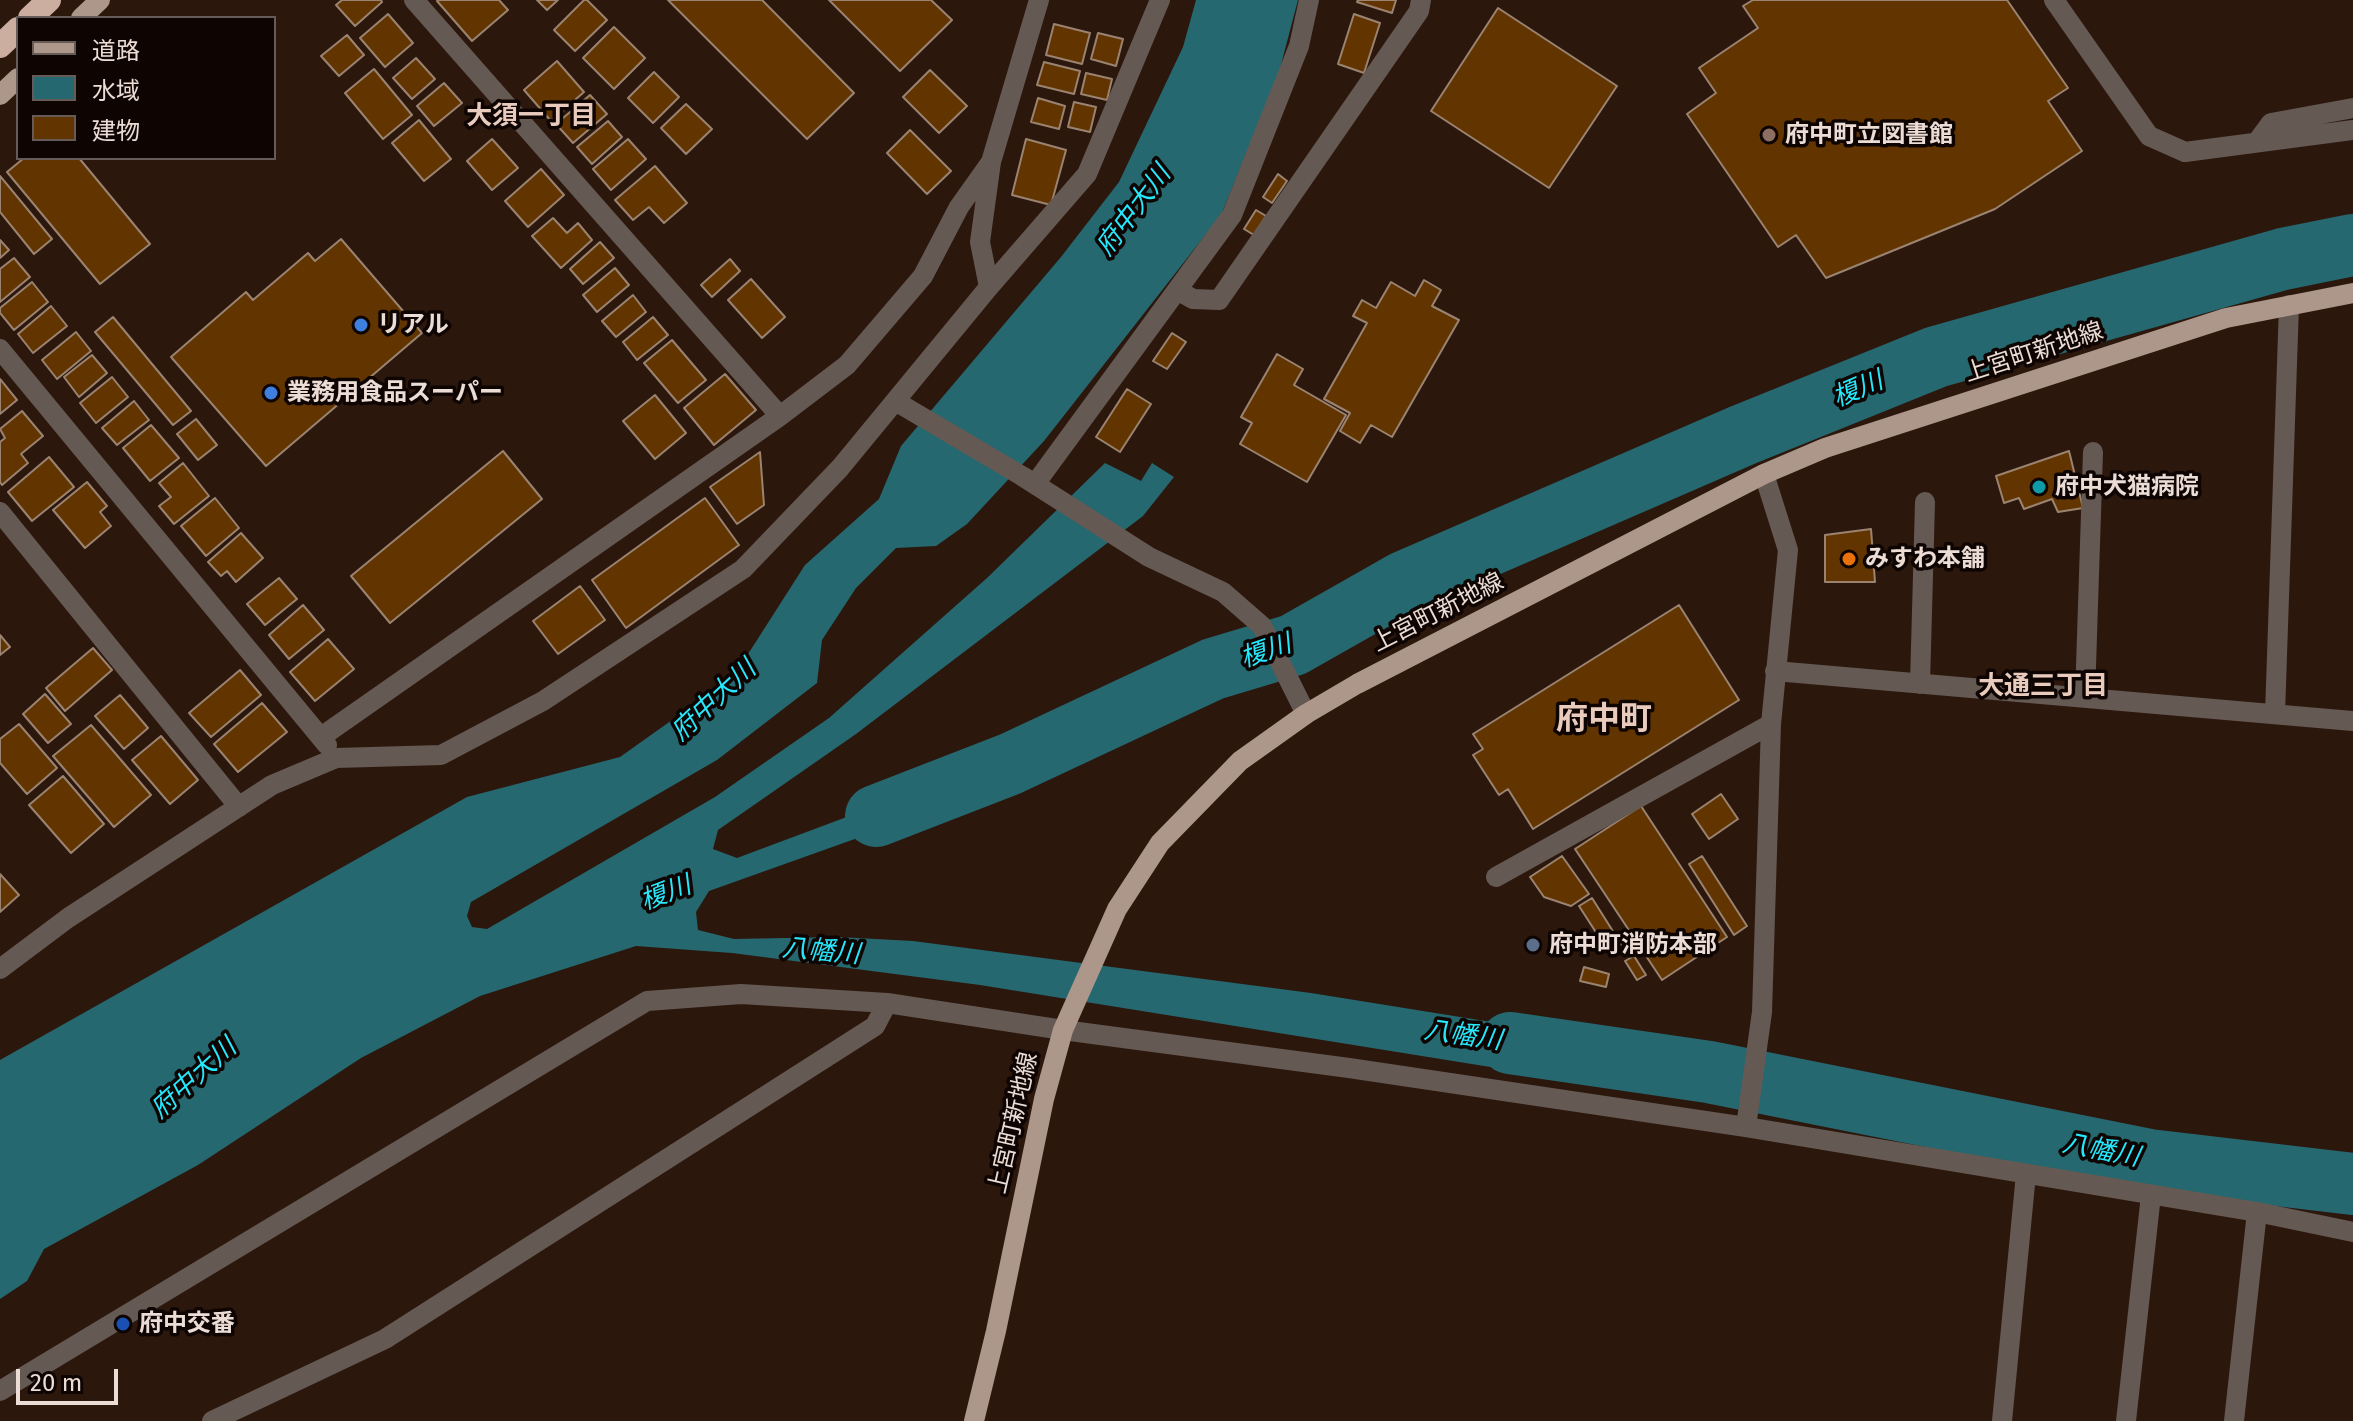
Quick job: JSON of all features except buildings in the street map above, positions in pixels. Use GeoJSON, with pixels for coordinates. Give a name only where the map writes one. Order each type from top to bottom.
{"type":"FeatureCollection","features":[{"type":"Feature","properties":{"kind":"highway"},"geometry":{"type":"LineString","coordinates":[[32,16],[49,0]]}},
{"type":"Feature","properties":{"kind":"main road"},"geometry":{"type":"LineString","coordinates":[[83,16],[100,0]]}},
{"type":"Feature","properties":{"kind":"main road"},"geometry":{"type":"LineString","coordinates":[[0,95],[16,80]]}},
{"type":"Feature","properties":{"kind":"main road","name":"上宮町新地線"},"geometry":{"type":"LineString","coordinates":[[974,1421],[1044,1099],[1063,1030],[1117,909],[1160,843],[1240,761],[1306,714],[1357,684],[1764,474],[1825,448],[2226,318],[2353,293]]}},
{"type":"Feature","properties":{"kind":"street"},"geometry":{"type":"LineString","coordinates":[[414,0],[780,416]]}},
{"type":"Feature","properties":{"kind":"street"},"geometry":{"type":"LineString","coordinates":[[989,287],[980,242],[991,162],[1039,0]]}},
{"type":"Feature","properties":{"kind":"street"},"geometry":{"type":"LineString","coordinates":[[0,969],[68,918],[272,785],[336,758],[441,755],[543,701],[743,569],[840,468],[1087,174],[1160,0]]}},
{"type":"Feature","properties":{"kind":"street"},"geometry":{"type":"LineString","coordinates":[[1028,480],[1232,215],[1299,46],[1309,0]]}},
{"type":"Feature","properties":{"kind":"street"},"geometry":{"type":"LineString","coordinates":[[1177,290],[1193,299],[1219,300],[1419,11],[1421,0]]}},
{"type":"Feature","properties":{"kind":"street"},"geometry":{"type":"LineString","coordinates":[[2054,0],[2149,136],[2185,152],[2353,130]]}},
{"type":"Feature","properties":{"kind":"street"},"geometry":{"type":"LineString","coordinates":[[2257,142],[2271,123],[2353,108]]}},
{"type":"Feature","properties":{"kind":"street"},"geometry":{"type":"LineString","coordinates":[[321,737],[780,416],[847,365],[923,276],[959,207],[991,162]]}},
{"type":"Feature","properties":{"kind":"street"},"geometry":{"type":"LineString","coordinates":[[2275,714],[2289,305]]}},
{"type":"Feature","properties":{"kind":"street"},"geometry":{"type":"LineString","coordinates":[[0,349],[336,758]]}},
{"type":"Feature","properties":{"kind":"street"},"geometry":{"type":"LineString","coordinates":[[895,401],[1149,557],[1223,592],[1262,626],[1306,714]]}},
{"type":"Feature","properties":{"kind":"street"},"geometry":{"type":"LineString","coordinates":[[2085,697],[2093,452]]}},
{"type":"Feature","properties":{"kind":"street"},"geometry":{"type":"LineString","coordinates":[[1746,1127],[1762,1012],[1771,724],[1788,550],[1764,474]]}},
{"type":"Feature","properties":{"kind":"street"},"geometry":{"type":"LineString","coordinates":[[1920,684],[1925,502]]}},
{"type":"Feature","properties":{"kind":"street"},"geometry":{"type":"LineString","coordinates":[[0,512],[239,807]]}},
{"type":"Feature","properties":{"kind":"street"},"geometry":{"type":"LineString","coordinates":[[1775,671],[2353,721]]}},
{"type":"Feature","properties":{"kind":"street"},"geometry":{"type":"LineString","coordinates":[[1496,877],[1771,724]]}},
{"type":"Feature","properties":{"kind":"street"},"geometry":{"type":"LineString","coordinates":[[0,1391],[647,1001],[741,994],[887,1003],[1334,1066],[1746,1127],[2257,1212],[2353,1232]]}},
{"type":"Feature","properties":{"kind":"street"},"geometry":{"type":"LineString","coordinates":[[212,1421],[385,1339],[875,1026],[887,1003]]}},
{"type":"Feature","properties":{"kind":"street"},"geometry":{"type":"LineString","coordinates":[[2002,1421],[2026,1174]]}},
{"type":"Feature","properties":{"kind":"street"},"geometry":{"type":"LineString","coordinates":[[2126,1421],[2151,1195]]}},
{"type":"Feature","properties":{"kind":"street"},"geometry":{"type":"LineString","coordinates":[[2234,1421],[2257,1212]]}},
{"type":"Feature","properties":{"kind":"water","name":"府中大川"},"geometry":{"type":"Polygon","coordinates":[[[1196,0],[1298,0],[1278,76],[1221,215],[1044,441],[967,524],[936,546],[896,548],[856,588],[822,640],[817,683],[717,760],[471,902],[467,916],[472,927],[487,929],[715,797],[829,718],[987,578],[1105,463],[1141,481],[1152,463],[1174,477],[1143,516],[856,734],[718,830],[713,849],[737,858],[951,778],[967,799],[709,891],[696,912],[698,930],[734,939],[838,937],[913,941],[1311,993],[1597,1039],[1590,1083],[980,985],[732,953],[636,946],[480,996],[361,1058],[198,1165],[44,1249],[27,1281],[0,1299],[0,1060],[467,797],[620,757],[734,676],[805,565],[879,499],[901,446],[1061,257],[1119,182],[1183,47],[1196,0]]]}},
{"type":"Feature","properties":{"kind":"waterway","name":"榎川"},"geometry":{"type":"LineString","coordinates":[[876,816],[1010,764],[1213,669],[1293,645],[1404,582],[1743,435],[1936,357],[2283,259],[2353,245]]}},
{"type":"Feature","properties":{"kind":"waterway","name":"八幡川"},"geometry":{"type":"LineString","coordinates":[[1510,1043],[1709,1072],[2149,1160],[2353,1184]]}},
{"type":"Feature","properties":{"kind":"place","name":"府中町立図書館"},"geometry":{"type":"Point","coordinates":[1769,135]}},
{"type":"Feature","properties":{"kind":"place","name":"リアル"},"geometry":{"type":"Point","coordinates":[361,325]}},
{"type":"Feature","properties":{"kind":"place","name":"業務用食品スーパー"},"geometry":{"type":"Point","coordinates":[271,393]}},
{"type":"Feature","properties":{"kind":"place","name":"府中犬猫病院"},"geometry":{"type":"Point","coordinates":[2039,487]}},
{"type":"Feature","properties":{"kind":"place","name":"みすわ本舗"},"geometry":{"type":"Point","coordinates":[1849,559]}},
{"type":"Feature","properties":{"kind":"place","name":"府中町消防本部"},"geometry":{"type":"Point","coordinates":[1533,945]}},
{"type":"Feature","properties":{"kind":"place","name":"府中交番"},"geometry":{"type":"Point","coordinates":[123,1324]}},
{"type":"Feature","properties":{"kind":"district","name":"大須一丁目"},"geometry":{"type":"Point","coordinates":[531,117]}},
{"type":"Feature","properties":{"kind":"district","name":"大通三丁目"},"geometry":{"type":"Point","coordinates":[2043,687]}},
{"type":"Feature","properties":{"kind":"district","name":"府中町"},"geometry":{"type":"Point","coordinates":[1604,720]}}]}
